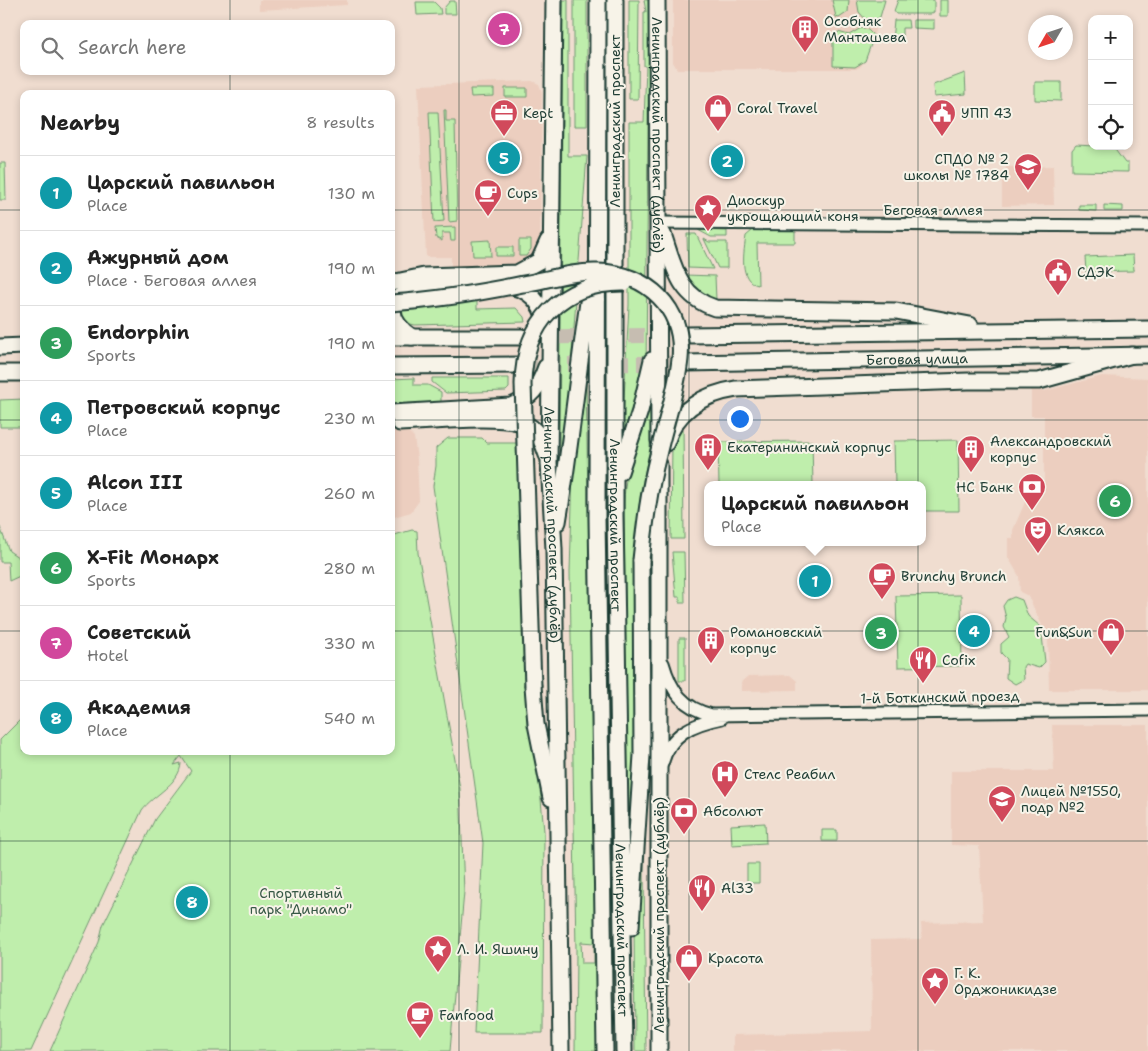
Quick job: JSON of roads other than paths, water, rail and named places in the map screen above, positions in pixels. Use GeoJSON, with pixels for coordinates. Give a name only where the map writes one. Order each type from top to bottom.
{"type":"FeatureCollection","features":[{"type":"Feature","properties":{"kind":"main road","name":"Ленинградский проспект (дублёр)"},"geometry":{"type":"LineString","coordinates":[[554,0],[549,463],[554,549],[561,1051]]}},
{"type":"Feature","properties":{"kind":"main road","name":"Ленинградский проспект"},"geometry":{"type":"LineString","coordinates":[[598,0],[597,518],[605,1051]]}},
{"type":"Feature","properties":{"kind":"main road","name":"Ленинградский проспект"},"geometry":{"type":"LineString","coordinates":[[615,0],[615,516],[624,1051]]}},
{"type":"Feature","properties":{"kind":"main road","name":"Ленинградский проспект (дублёр)"},"geometry":{"type":"LineString","coordinates":[[657,0],[660,649],[658,783],[659,1051]]}},
{"type":"Feature","properties":{"kind":"main road","name":"Беговая улица"},"geometry":{"type":"LineString","coordinates":[[659,223],[682,285],[698,301],[715,308],[909,312],[969,325],[1051,331]]}},
{"type":"Feature","properties":{"kind":"main road"},"geometry":{"type":"LineString","coordinates":[[395,282],[424,276],[517,273],[539,260],[551,232]]}},
{"type":"Feature","properties":{"kind":"main road"},"geometry":{"type":"LineString","coordinates":[[554,549],[568,463],[579,366],[598,236]]}},
{"type":"Feature","properties":{"kind":"main road"},"geometry":{"type":"LineString","coordinates":[[395,303],[460,296],[591,272],[626,277],[643,285],[664,300],[674,316],[680,333],[681,352],[674,394],[650,492],[642,553],[642,755],[629,971],[623,1011]]}},
{"type":"Feature","properties":{"kind":"main road"},"geometry":{"type":"LineString","coordinates":[[559,837],[536,724],[533,686],[523,384],[526,354],[539,323],[554,306],[568,296],[584,288],[606,282],[643,285]]}},
{"type":"Feature","properties":{"kind":"main road"},"geometry":{"type":"LineString","coordinates":[[395,301],[408,290],[421,288],[518,287],[535,299],[541,308],[550,341]]}},
{"type":"Feature","properties":{"kind":"main road"},"geometry":{"type":"LineString","coordinates":[[615,516],[621,470],[650,373],[659,299]]}},
{"type":"Feature","properties":{"kind":"main road"},"geometry":{"type":"LineString","coordinates":[[395,319],[404,332],[412,337]]}},
{"type":"Feature","properties":{"kind":"main road","name":"Беговая улица"},"geometry":{"type":"LineString","coordinates":[[686,335],[1148,329]]}},
{"type":"Feature","properties":{"kind":"main road"},"geometry":{"type":"LineString","coordinates":[[395,337],[522,337]]}},
{"type":"Feature","properties":{"kind":"main road"},"geometry":{"type":"LineString","coordinates":[[0,347],[20,346]]}},
{"type":"Feature","properties":{"kind":"main road"},"geometry":{"type":"LineString","coordinates":[[659,473],[667,439],[673,425],[694,404],[717,392],[746,388],[968,380],[1039,380],[1132,355]]}},
{"type":"Feature","properties":{"kind":"main road","name":"Беговая улица"},"geometry":{"type":"LineString","coordinates":[[686,362],[1148,355]]}},
{"type":"Feature","properties":{"kind":"main road"},"geometry":{"type":"LineString","coordinates":[[395,413],[512,406],[527,400],[536,390],[549,358]]}},
{"type":"Feature","properties":{"kind":"main road"},"geometry":{"type":"LineString","coordinates":[[395,366],[522,365]]}},
{"type":"Feature","properties":{"kind":"main road"},"geometry":{"type":"LineString","coordinates":[[0,373],[20,373]]}},
{"type":"Feature","properties":{"kind":"main road"},"geometry":{"type":"LineString","coordinates":[[395,424],[494,420],[515,422],[528,426],[536,432],[544,446],[549,463]]}},
{"type":"Feature","properties":{"kind":"main road"},"geometry":{"type":"LineString","coordinates":[[642,755],[658,901]]}},
{"type":"Feature","properties":{"kind":"street","name":"Беговая аллея"},"geometry":{"type":"LineString","coordinates":[[659,223],[1148,226]]}},
{"type":"Feature","properties":{"kind":"street","name":"1-й Боткинский проезд"},"geometry":{"type":"LineString","coordinates":[[660,649],[668,680],[685,704],[700,712],[732,716],[1148,710]]}},
{"type":"Feature","properties":{"kind":"street","name":"1-й Боткинский проезд"},"geometry":{"type":"LineString","coordinates":[[658,783],[663,758],[673,739],[697,724],[732,716]]}},
{"type":"Feature","properties":{"kind":"tunnel"},"geometry":{"type":"LineString","coordinates":[[537,337],[686,335]]}},
{"type":"Feature","properties":{"kind":"tunnel"},"geometry":{"type":"LineString","coordinates":[[522,365],[686,363]]}},
{"type":"Feature","properties":{"kind":"place","name":"Советский"},"geometry":{"type":"Point","coordinates":[504,29]}},
{"type":"Feature","properties":{"kind":"place","name":"Особняк Манташева"},"geometry":{"type":"Point","coordinates":[805,53]}},
{"type":"Feature","properties":{"kind":"place","name":"Coral Travel"},"geometry":{"type":"Point","coordinates":[718,132]}},
{"type":"Feature","properties":{"kind":"place","name":"Kept"},"geometry":{"type":"Point","coordinates":[504,137]}},
{"type":"Feature","properties":{"kind":"place","name":"УПП 43"},"geometry":{"type":"Point","coordinates":[942,137]}},
{"type":"Feature","properties":{"kind":"place","name":"Alcon III"},"geometry":{"type":"Point","coordinates":[504,158]}},
{"type":"Feature","properties":{"kind":"place","name":"Ажурный дом"},"geometry":{"type":"Point","coordinates":[727,161]}},
{"type":"Feature","properties":{"kind":"place","name":"СПДО № 2 школы № 1784"},"geometry":{"type":"Point","coordinates":[1028,191]}},
{"type":"Feature","properties":{"kind":"place","name":"Cups"},"geometry":{"type":"Point","coordinates":[488,217]}},
{"type":"Feature","properties":{"kind":"place","name":"Диоскур укрощающий коня"},"geometry":{"type":"Point","coordinates":[708,232]}},
{"type":"Feature","properties":{"kind":"place","name":"СДЭК"},"geometry":{"type":"Point","coordinates":[1058,296]}},
{"type":"Feature","properties":{"kind":"place","name":"Екатерининский корпус"},"geometry":{"type":"Point","coordinates":[708,471]}},
{"type":"Feature","properties":{"kind":"place","name":"Александровский корпус"},"geometry":{"type":"Point","coordinates":[971,473]}},
{"type":"Feature","properties":{"kind":"place","name":"X-Fit Монарх"},"geometry":{"type":"Point","coordinates":[1115,501]}},
{"type":"Feature","properties":{"kind":"place","name":"НС Банк"},"geometry":{"type":"Point","coordinates":[1032,511]}},
{"type":"Feature","properties":{"kind":"place","name":"Клякса"},"geometry":{"type":"Point","coordinates":[1038,554]}},
{"type":"Feature","properties":{"kind":"place","name":"Царский павильон"},"geometry":{"type":"Point","coordinates":[815,581]}},
{"type":"Feature","properties":{"kind":"place","name":"Brunchy Brunch"},"geometry":{"type":"Point","coordinates":[882,600]}},
{"type":"Feature","properties":{"kind":"place","name":"Петровский корпус"},"geometry":{"type":"Point","coordinates":[974,631]}},
{"type":"Feature","properties":{"kind":"place","name":"Endorphin"},"geometry":{"type":"Point","coordinates":[881,633]}},
{"type":"Feature","properties":{"kind":"place","name":"Fun&Sun"},"geometry":{"type":"Point","coordinates":[1111,656]}},
{"type":"Feature","properties":{"kind":"place","name":"Романовский корпус"},"geometry":{"type":"Point","coordinates":[711,664]}},
{"type":"Feature","properties":{"kind":"place","name":"Cofix"},"geometry":{"type":"Point","coordinates":[923,684]}},
{"type":"Feature","properties":{"kind":"place","name":"Стелс Реабил"},"geometry":{"type":"Point","coordinates":[725,798]}},
{"type":"Feature","properties":{"kind":"place","name":"Лицей №1550, подр №2"},"geometry":{"type":"Point","coordinates":[1002,823]}},
{"type":"Feature","properties":{"kind":"place","name":"Абсолют"},"geometry":{"type":"Point","coordinates":[684,835]}},
{"type":"Feature","properties":{"kind":"place","name":"Академия"},"geometry":{"type":"Point","coordinates":[192,902]}},
{"type":"Feature","properties":{"kind":"place","name":"Al33"},"geometry":{"type":"Point","coordinates":[702,912]}},
{"type":"Feature","properties":{"kind":"place","name":"Л. И. Яшину"},"geometry":{"type":"Point","coordinates":[438,973]}},
{"type":"Feature","properties":{"kind":"place","name":"Красота"},"geometry":{"type":"Point","coordinates":[689,982]}},
{"type":"Feature","properties":{"kind":"place","name":"Г. К. Орджоникидзе"},"geometry":{"type":"Point","coordinates":[935,1005]}},
{"type":"Feature","properties":{"kind":"place","name":"Fanfood"},"geometry":{"type":"Point","coordinates":[420,1039]}},
{"type":"Feature","properties":{"kind":"park label","name":"Спортивный парк \"Динамо\""},"geometry":{"type":"Point","coordinates":[301,902]}}]}
